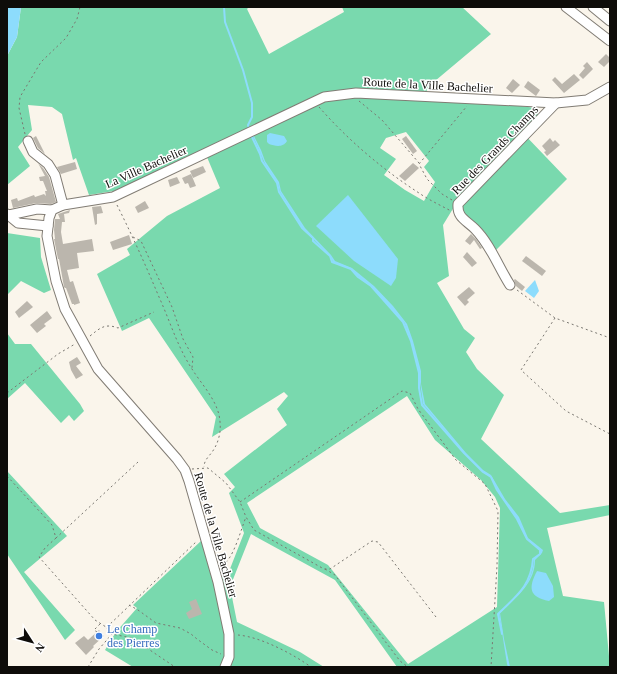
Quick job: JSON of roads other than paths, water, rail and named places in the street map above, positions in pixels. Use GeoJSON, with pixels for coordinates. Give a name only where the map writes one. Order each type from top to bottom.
{"type":"FeatureCollection","features":[{"type":"Feature","properties":{"kind":"street"},"geometry":{"type":"LineString","coordinates":[[566,7],[610,42]]}},
{"type":"Feature","properties":{"kind":"street"},"geometry":{"type":"LineString","coordinates":[[592,7],[610,21]]}},
{"type":"Feature","properties":{"kind":"street","name":"Route de la Ville Bachelier"},"geometry":{"type":"LineString","coordinates":[[250,132],[313,101],[324,97],[356,92],[556,104],[587,100],[610,87]]}},
{"type":"Feature","properties":{"kind":"street","name":"Rue des Grands Champs"},"geometry":{"type":"LineString","coordinates":[[510,285],[482,237],[460,216],[458,204],[556,104]]}},
{"type":"Feature","properties":{"kind":"street","name":"La Ville Bachelier"},"geometry":{"type":"LineString","coordinates":[[52,210],[63,205],[113,197],[250,132]]}},
{"type":"Feature","properties":{"kind":"street"},"geometry":{"type":"LineString","coordinates":[[28,141],[34,152],[48,164],[55,175],[63,205]]}},
{"type":"Feature","properties":{"kind":"street"},"geometry":{"type":"LineString","coordinates":[[37,209],[52,210],[48,226],[18,223],[8,214],[37,209]]}},
{"type":"Feature","properties":{"kind":"street","name":"Route de la Ville Bachelier"},"geometry":{"type":"LineString","coordinates":[[48,226],[47,236],[56,281],[65,309],[82,341],[98,369],[178,460],[185,470],[205,533],[218,582],[229,634],[229,657],[226,667]]}},
{"type":"Feature","properties":{"kind":"water"},"geometry":{"type":"Polygon","coordinates":[[[7,7],[21,7],[17,37],[7,56],[7,7]]]}},
{"type":"Feature","properties":{"kind":"water"},"geometry":{"type":"Polygon","coordinates":[[[270,133],[284,136],[287,141],[281,146],[269,144],[267,142],[267,135],[270,133]]]}},
{"type":"Feature","properties":{"kind":"water"},"geometry":{"type":"Polygon","coordinates":[[[252,134],[265,161],[279,182],[281,191],[305,228],[335,261],[352,268],[374,286],[393,306],[407,324],[421,371],[421,384],[425,404],[466,453],[483,470],[491,475],[505,499],[519,517],[528,538],[543,550],[535,560],[532,576],[524,590],[500,613],[510,667],[508,667],[507,664],[499,613],[527,583],[533,568],[534,559],[541,552],[525,536],[518,520],[502,498],[491,477],[482,471],[459,447],[423,404],[419,371],[411,340],[404,322],[371,286],[351,269],[333,262],[330,256],[303,229],[280,192],[278,184],[265,164],[252,134]]]}},
{"type":"Feature","properties":{"kind":"water"},"geometry":{"type":"Polygon","coordinates":[[[348,195],[398,259],[396,278],[391,286],[354,261],[316,226],[348,195]]]}},
{"type":"Feature","properties":{"kind":"water"},"geometry":{"type":"Polygon","coordinates":[[[535,280],[539,291],[534,298],[525,291],[535,280]]]}},
{"type":"Feature","properties":{"kind":"water"},"geometry":{"type":"Polygon","coordinates":[[[537,571],[546,573],[553,586],[554,597],[549,601],[537,597],[532,591],[532,582],[537,571]]]}},
{"type":"Feature","properties":{"kind":"waterway"},"geometry":{"type":"LineString","coordinates":[[224,7],[225,22],[243,70],[252,103],[252,117],[248,125],[249,129]]}},
{"type":"Feature","properties":{"kind":"waterway"},"geometry":{"type":"LineString","coordinates":[[251,135],[262,161],[277,183],[279,192],[302,228],[313,238],[313,241],[330,256],[332,262],[351,269],[358,277],[371,286],[403,322],[411,341],[419,373],[419,388],[422,405],[464,453],[483,472],[491,477],[497,490],[517,519],[527,539],[540,550],[540,554],[533,559],[532,568],[526,584],[498,614],[502,634]]}},
{"type":"Feature","properties":{"kind":"place","name":"Le Champ des Pierres"},"geometry":{"type":"Point","coordinates":[99,636]}}]}
